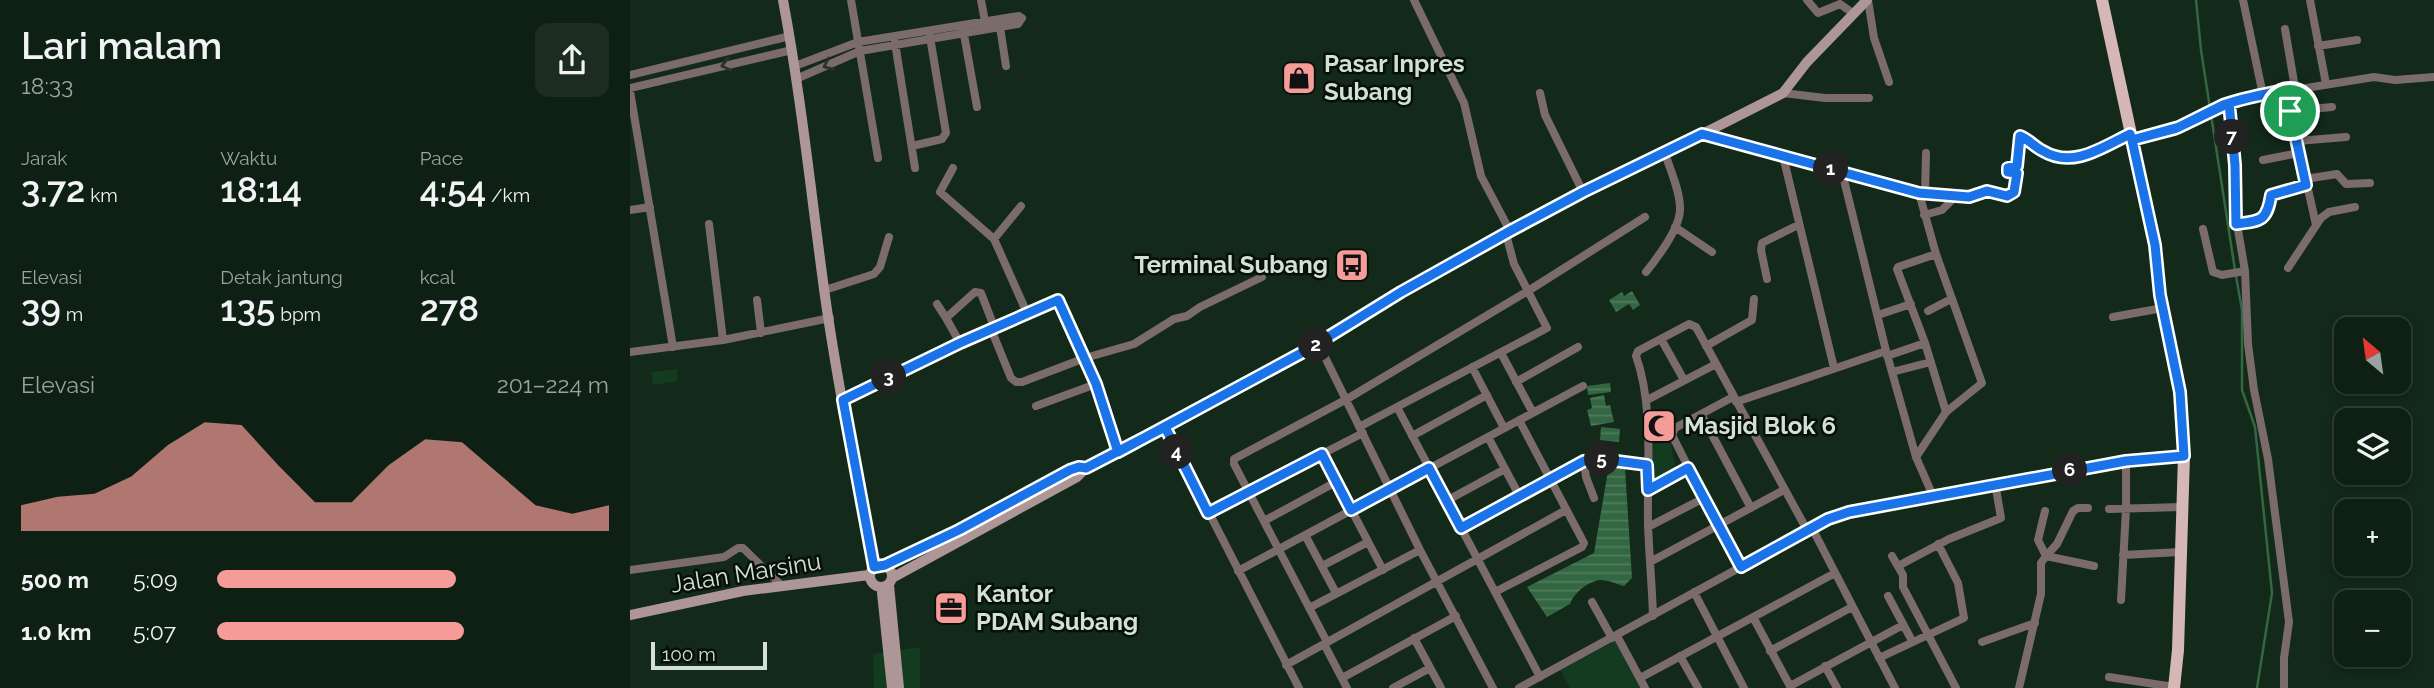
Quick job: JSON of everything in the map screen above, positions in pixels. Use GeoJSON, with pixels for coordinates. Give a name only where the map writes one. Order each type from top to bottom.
{"type":"FeatureCollection","features":[{"type":"Feature","properties":{"kind":"main road"},"geometry":{"type":"LineString","coordinates":[[2102,0],[2155,245],[2163,308],[2180,392],[2184,456],[2183,507],[2178,650],[2174,687]]}},
{"type":"Feature","properties":{"kind":"street"},"geometry":{"type":"LineString","coordinates":[[783,0],[795,66],[825,290],[876,569],[873,584],[888,583],[1077,477],[1086,468],[1318,343],[1401,292],[1508,232],[1783,93],[1816,53],[1867,0]]}},
{"type":"Feature","properties":{"kind":"street"},"geometry":{"type":"LineString","coordinates":[[853,0],[878,158]]}},
{"type":"Feature","properties":{"kind":"street"},"geometry":{"type":"LineString","coordinates":[[981,0],[986,26]]}},
{"type":"Feature","properties":{"kind":"street"},"geometry":{"type":"LineString","coordinates":[[1208,513],[1322,454],[1397,407],[1547,328],[1514,264],[1508,232],[1481,176],[1459,92],[1414,0]]}},
{"type":"Feature","properties":{"kind":"street"},"geometry":{"type":"LineString","coordinates":[[1807,0],[1818,13],[1840,4],[1854,14]]}},
{"type":"Feature","properties":{"kind":"street"},"geometry":{"type":"LineString","coordinates":[[1867,0],[1874,38],[1889,82]]}},
{"type":"Feature","properties":{"kind":"street"},"geometry":{"type":"LineString","coordinates":[[2243,0],[2263,94]]}},
{"type":"Feature","properties":{"kind":"street"},"geometry":{"type":"LineString","coordinates":[[2310,0],[2326,84]]}},
{"type":"Feature","properties":{"kind":"street"},"geometry":{"type":"LineString","coordinates":[[795,66],[859,47],[986,26],[1019,16],[1022,18],[1020,23],[1000,27],[986,26]]}},
{"type":"Feature","properties":{"kind":"street"},"geometry":{"type":"LineString","coordinates":[[1000,27],[1006,66]]}},
{"type":"Feature","properties":{"kind":"street"},"geometry":{"type":"LineString","coordinates":[[2285,29],[2295,88]]}},
{"type":"Feature","properties":{"kind":"street"},"geometry":{"type":"LineString","coordinates":[[963,30],[976,107]]}},
{"type":"Feature","properties":{"kind":"street"},"geometry":{"type":"LineString","coordinates":[[912,146],[942,139],[946,133],[929,35]]}},
{"type":"Feature","properties":{"kind":"street"},"geometry":{"type":"LineString","coordinates":[[630,75],[790,36]]}},
{"type":"Feature","properties":{"kind":"street"},"geometry":{"type":"LineString","coordinates":[[2318,46],[2357,40]]}},
{"type":"Feature","properties":{"kind":"street"},"geometry":{"type":"LineString","coordinates":[[895,41],[915,168]]}},
{"type":"Feature","properties":{"kind":"street"},"geometry":{"type":"LineString","coordinates":[[796,79],[859,47]]}},
{"type":"Feature","properties":{"kind":"street"},"geometry":{"type":"LineString","coordinates":[[673,347],[630,89],[792,50]]}},
{"type":"Feature","properties":{"kind":"street"},"geometry":{"type":"LineString","coordinates":[[1702,134],[1922,194],[1969,197],[1982,192],[2007,196],[2014,192],[2017,173],[2008,172],[2008,168],[2017,166],[2020,136],[2043,152],[2062,158],[2094,154],[2131,137],[2174,129],[2226,104],[2263,94],[2374,77],[2395,80],[2434,77]]}},
{"type":"Feature","properties":{"kind":"street"},"geometry":{"type":"LineString","coordinates":[[2286,90],[2316,225]]}},
{"type":"Feature","properties":{"kind":"street"},"geometry":{"type":"LineString","coordinates":[[1540,93],[1545,115],[1583,192]]}},
{"type":"Feature","properties":{"kind":"street"},"geometry":{"type":"LineString","coordinates":[[1783,93],[1825,98],[1869,98]]}},
{"type":"Feature","properties":{"kind":"street"},"geometry":{"type":"LineString","coordinates":[[2226,104],[2235,165],[2236,224],[2251,367],[2268,459],[2289,622],[2284,658],[2284,688]]}},
{"type":"Feature","properties":{"kind":"street"},"geometry":{"type":"LineString","coordinates":[[2290,111],[2332,107]]}},
{"type":"Feature","properties":{"kind":"street"},"geometry":{"type":"LineString","coordinates":[[2297,141],[2346,137]]}},
{"type":"Feature","properties":{"kind":"street"},"geometry":{"type":"LineString","coordinates":[[1646,272],[1660,254],[1680,214],[1665,153]]}},
{"type":"Feature","properties":{"kind":"street"},"geometry":{"type":"LineString","coordinates":[[1916,457],[1946,412],[1982,383],[1924,215],[1922,194],[1926,153]]}},
{"type":"Feature","properties":{"kind":"street"},"geometry":{"type":"LineString","coordinates":[[2263,160],[2299,153]]}},
{"type":"Feature","properties":{"kind":"street"},"geometry":{"type":"LineString","coordinates":[[1783,156],[1834,369]]}},
{"type":"Feature","properties":{"kind":"street"},"geometry":{"type":"LineString","coordinates":[[953,168],[940,192],[995,239],[1027,313]]}},
{"type":"Feature","properties":{"kind":"street"},"geometry":{"type":"LineString","coordinates":[[1842,172],[1892,372],[1916,457],[1933,496]]}},
{"type":"Feature","properties":{"kind":"street"},"geometry":{"type":"LineString","coordinates":[[2236,224],[2261,220],[2272,194],[2305,182],[2337,174],[2348,185],[2370,183]]}},
{"type":"Feature","properties":{"kind":"street"},"geometry":{"type":"LineString","coordinates":[[1924,215],[1942,210],[1955,197]]}},
{"type":"Feature","properties":{"kind":"street"},"geometry":{"type":"LineString","coordinates":[[995,239],[1021,206]]}},
{"type":"Feature","properties":{"kind":"street"},"geometry":{"type":"LineString","coordinates":[[630,210],[650,207]]}},
{"type":"Feature","properties":{"kind":"street"},"geometry":{"type":"LineString","coordinates":[[2288,268],[2316,225],[2329,212],[2355,207]]}},
{"type":"Feature","properties":{"kind":"street"},"geometry":{"type":"LineString","coordinates":[[1347,688],[1309,608],[1234,464],[1235,458],[1347,399],[1528,291],[1645,217]]}},
{"type":"Feature","properties":{"kind":"street"},"geometry":{"type":"LineString","coordinates":[[709,224],[723,340]]}},
{"type":"Feature","properties":{"kind":"street"},"geometry":{"type":"LineString","coordinates":[[1767,279],[1760,250],[1762,243],[1798,225]]}},
{"type":"Feature","properties":{"kind":"street"},"geometry":{"type":"LineString","coordinates":[[1675,227],[1712,252]]}},
{"type":"Feature","properties":{"kind":"street"},"geometry":{"type":"LineString","coordinates":[[2203,229],[2213,272],[2222,275],[2242,271]]}},
{"type":"Feature","properties":{"kind":"street"},"geometry":{"type":"LineString","coordinates":[[825,290],[874,274],[880,267],[889,237]]}},
{"type":"Feature","properties":{"kind":"street"},"geometry":{"type":"LineString","coordinates":[[1936,254],[1897,267],[1925,343],[1946,412]]}},
{"type":"Feature","properties":{"kind":"street"},"geometry":{"type":"LineString","coordinates":[[946,318],[972,294],[981,293],[1011,377],[1022,383],[1085,358],[1134,344],[1174,319],[1187,316],[1262,277]]}},
{"type":"Feature","properties":{"kind":"street"},"geometry":{"type":"LineString","coordinates":[[1706,346],[1752,320],[1754,299]]}},
{"type":"Feature","properties":{"kind":"street"},"geometry":{"type":"LineString","coordinates":[[1928,311],[1951,299]]}},
{"type":"Feature","properties":{"kind":"street"},"geometry":{"type":"LineString","coordinates":[[757,300],[761,333]]}},
{"type":"Feature","properties":{"kind":"street"},"geometry":{"type":"LineString","coordinates":[[843,400],[960,343],[1059,301],[1096,384],[1118,452]]}},
{"type":"Feature","properties":{"kind":"street"},"geometry":{"type":"LineString","coordinates":[[937,303],[960,343]]}},
{"type":"Feature","properties":{"kind":"street"},"geometry":{"type":"LineString","coordinates":[[1878,315],[1911,304]]}},
{"type":"Feature","properties":{"kind":"street"},"geometry":{"type":"LineString","coordinates":[[2113,317],[2163,308]]}},
{"type":"Feature","properties":{"kind":"street"},"geometry":{"type":"LineString","coordinates":[[630,352],[723,340],[830,318]]}},
{"type":"Feature","properties":{"kind":"street"},"geometry":{"type":"LineString","coordinates":[[1653,616],[1648,527],[1647,400],[1644,378],[1636,354],[1692,324],[1784,490],[1835,573],[1895,688]]}},
{"type":"Feature","properties":{"kind":"street"},"geometry":{"type":"LineString","coordinates":[[1661,339],[1684,380]]}},
{"type":"Feature","properties":{"kind":"street"},"geometry":{"type":"LineString","coordinates":[[1318,343],[1420,550],[1493,688]]}},
{"type":"Feature","properties":{"kind":"street"},"geometry":{"type":"LineString","coordinates":[[1741,567],[1673,439],[1673,431],[1734,400],[1925,343]]}},
{"type":"Feature","properties":{"kind":"street"},"geometry":{"type":"LineString","coordinates":[[1516,382],[1578,347]]}},
{"type":"Feature","properties":{"kind":"street"},"geometry":{"type":"LineString","coordinates":[[1501,353],[1533,413]]}},
{"type":"Feature","properties":{"kind":"street"},"geometry":{"type":"LineString","coordinates":[[1892,372],[1931,362]]}},
{"type":"Feature","properties":{"kind":"street"},"geometry":{"type":"LineString","coordinates":[[1647,400],[1716,364]]}},
{"type":"Feature","properties":{"kind":"street"},"geometry":{"type":"LineString","coordinates":[[1472,367],[1504,428]]}},
{"type":"Feature","properties":{"kind":"street"},"geometry":{"type":"LineString","coordinates":[[1036,406],[1096,384]]}},
{"type":"Feature","properties":{"kind":"street"},"geometry":{"type":"LineString","coordinates":[[1238,571],[1583,386]]}},
{"type":"Feature","properties":{"kind":"street"},"geometry":{"type":"LineString","coordinates":[[1412,436],[1487,395]]}},
{"type":"Feature","properties":{"kind":"street"},"geometry":{"type":"LineString","coordinates":[[1397,407],[1540,677]]}},
{"type":"Feature","properties":{"kind":"street"},"geometry":{"type":"LineString","coordinates":[[1702,414],[1751,508]]}},
{"type":"Feature","properties":{"kind":"street"},"geometry":{"type":"LineString","coordinates":[[1495,592],[1582,547],[1584,543],[1519,420]]}},
{"type":"Feature","properties":{"kind":"street"},"geometry":{"type":"LineString","coordinates":[[1165,427],[1299,688]]}},
{"type":"Feature","properties":{"kind":"street"},"geometry":{"type":"LineString","coordinates":[[1488,437],[1520,497]]}},
{"type":"Feature","properties":{"kind":"street"},"geometry":{"type":"LineString","coordinates":[[1322,454],[1382,570]]}},
{"type":"Feature","properties":{"kind":"street"},"geometry":{"type":"LineString","coordinates":[[1519,688],[1810,529],[1849,512],[1994,483],[2126,461],[2184,456]]}},
{"type":"Feature","properties":{"kind":"street"},"geometry":{"type":"LineString","coordinates":[[1461,528],[1584,461],[1601,459],[1647,465]]}},
{"type":"Feature","properties":{"kind":"street"},"geometry":{"type":"LineString","coordinates":[[1584,461],[1586,477],[1594,498]]}},
{"type":"Feature","properties":{"kind":"street"},"geometry":{"type":"LineString","coordinates":[[2121,600],[2126,461]]}},
{"type":"Feature","properties":{"kind":"street","name":"Jalan Marsinu"},"geometry":{"type":"LineString","coordinates":[[630,615],[743,591],[876,569],[959,530],[1070,470],[1086,468]]}},
{"type":"Feature","properties":{"kind":"street"},"geometry":{"type":"LineString","coordinates":[[1648,490],[1688,468]]}},
{"type":"Feature","properties":{"kind":"street"},"geometry":{"type":"LineString","coordinates":[[1446,501],[1505,469]]}},
{"type":"Feature","properties":{"kind":"street"},"geometry":{"type":"LineString","coordinates":[[1264,521],[1336,482]]}},
{"type":"Feature","properties":{"kind":"street"},"geometry":{"type":"LineString","coordinates":[[1898,566],[1938,544],[2001,518],[1994,483]]}},
{"type":"Feature","properties":{"kind":"street"},"geometry":{"type":"LineString","coordinates":[[1650,562],[1784,490]]}},
{"type":"Feature","properties":{"kind":"street"},"geometry":{"type":"LineString","coordinates":[[1648,527],[1703,498]]}},
{"type":"Feature","properties":{"kind":"street"},"geometry":{"type":"LineString","coordinates":[[2109,509],[2183,507]]}},
{"type":"Feature","properties":{"kind":"street"},"geometry":{"type":"LineString","coordinates":[[2019,688],[2041,594],[2041,563],[2057,544],[2073,511],[2088,508]]}},
{"type":"Feature","properties":{"kind":"street"},"geometry":{"type":"LineString","coordinates":[[1286,665],[1566,510]]}},
{"type":"Feature","properties":{"kind":"street"},"geometry":{"type":"LineString","coordinates":[[2045,511],[2038,540],[2046,556]]}},
{"type":"Feature","properties":{"kind":"street"},"geometry":{"type":"LineString","coordinates":[[1306,535],[1336,593]]}},
{"type":"Feature","properties":{"kind":"street"},"geometry":{"type":"LineString","coordinates":[[1322,566],[1368,542]]}},
{"type":"Feature","properties":{"kind":"street"},"geometry":{"type":"LineString","coordinates":[[1879,658],[1964,618],[1958,583],[1938,544]]}},
{"type":"Feature","properties":{"kind":"street"},"geometry":{"type":"LineString","coordinates":[[630,570],[724,557],[738,548],[743,548],[782,586]]}},
{"type":"Feature","properties":{"kind":"street"},"geometry":{"type":"LineString","coordinates":[[1309,608],[1420,550]]}},
{"type":"Feature","properties":{"kind":"street"},"geometry":{"type":"LineString","coordinates":[[2123,555],[2180,552]]}},
{"type":"Feature","properties":{"kind":"street"},"geometry":{"type":"LineString","coordinates":[[1892,556],[1903,578],[1903,586],[1956,688]]}},
{"type":"Feature","properties":{"kind":"street"},"geometry":{"type":"LineString","coordinates":[[2046,556],[2094,566]]}},
{"type":"Feature","properties":{"kind":"street"},"geometry":{"type":"LineString","coordinates":[[876,569],[891,570],[888,583],[892,688]]}},
{"type":"Feature","properties":{"kind":"street"},"geometry":{"type":"LineString","coordinates":[[1640,677],[1835,573]]}},
{"type":"Feature","properties":{"kind":"street"},"geometry":{"type":"LineString","coordinates":[[888,583],[899,688]]}},
{"type":"Feature","properties":{"kind":"street"},"geometry":{"type":"LineString","coordinates":[[1694,592],[1744,688]]}},
{"type":"Feature","properties":{"kind":"street"},"geometry":{"type":"LineString","coordinates":[[1888,596],[1910,637]]}},
{"type":"Feature","properties":{"kind":"street"},"geometry":{"type":"LineString","coordinates":[[1592,602],[1645,688]]}},
{"type":"Feature","properties":{"kind":"street"},"geometry":{"type":"LineString","coordinates":[[1770,651],[1852,607]]}},
{"type":"Feature","properties":{"kind":"street"},"geometry":{"type":"LineString","coordinates":[[1342,678],[1456,616]]}},
{"type":"Feature","properties":{"kind":"street"},"geometry":{"type":"LineString","coordinates":[[1753,617],[1790,687],[1903,625]]}},
{"type":"Feature","properties":{"kind":"street"},"geometry":{"type":"LineString","coordinates":[[1982,642],[2035,623]]}},
{"type":"Feature","properties":{"kind":"street"},"geometry":{"type":"LineString","coordinates":[[1414,639],[1441,688]]}},
{"type":"Feature","properties":{"kind":"street"},"geometry":{"type":"LineString","coordinates":[[1680,656],[1698,688]]}},
{"type":"Feature","properties":{"kind":"street"},"geometry":{"type":"LineString","coordinates":[[1825,666],[1837,688]]}},
{"type":"Feature","properties":{"kind":"street"},"geometry":{"type":"LineString","coordinates":[[1393,688],[1430,668]]}},
{"type":"Feature","properties":{"kind":"street"},"geometry":{"type":"LineString","coordinates":[[2109,677],[2174,687]]}},
{"type":"Feature","properties":{"kind":"shaded area"},"geometry":{"type":"Polygon","coordinates":[[[1632,291],[1640,305],[1633,310],[1629,304],[1616,312],[1609,300],[1622,292],[1624,296],[1632,291]]]}},
{"type":"Feature","properties":{"kind":"shaded area"},"geometry":{"type":"Polygon","coordinates":[[[677,369],[678,381],[653,385],[651,372],[677,369]]]}},
{"type":"Feature","properties":{"kind":"shaded area"},"geometry":{"type":"Polygon","coordinates":[[[1610,383],[1611,392],[1588,395],[1587,386],[1610,383]]]}},
{"type":"Feature","properties":{"kind":"shaded area"},"geometry":{"type":"Polygon","coordinates":[[[1604,395],[1606,406],[1610,405],[1614,422],[1591,426],[1587,410],[1592,408],[1590,398],[1604,395]]]}},
{"type":"Feature","properties":{"kind":"shaded area"},"geometry":{"type":"Polygon","coordinates":[[[1601,427],[1620,429],[1619,442],[1600,440],[1601,427]]]}},
{"type":"Feature","properties":{"kind":"shaded area"},"geometry":{"type":"Polygon","coordinates":[[[1671,443],[1676,471],[1652,480],[1651,444],[1671,443]]]}},
{"type":"Feature","properties":{"kind":"shaded area"},"geometry":{"type":"Polygon","coordinates":[[[1609,465],[1625,468],[1632,578],[1624,586],[1604,580],[1591,583],[1578,592],[1570,604],[1547,617],[1527,587],[1594,553],[1609,465]]]}},
{"type":"Feature","properties":{"kind":"shaded area"},"geometry":{"type":"Polygon","coordinates":[[[1617,640],[1643,688],[1570,688],[1560,670],[1617,640]]]}},
{"type":"Feature","properties":{"kind":"shaded area"},"geometry":{"type":"Polygon","coordinates":[[[920,647],[920,688],[874,688],[873,654],[920,647]]]}},
{"type":"Feature","properties":{"kind":"waterway"},"geometry":{"type":"LineString","coordinates":[[2196,0],[2201,50],[2235,270]]}},
{"type":"Feature","properties":{"kind":"waterway"},"geometry":{"type":"LineString","coordinates":[[2236,276],[2242,310],[2242,390],[2255,427],[2272,593],[2257,688]]}},
{"type":"Feature","properties":{"kind":"place","name":"Pasar Inpres Subang"},"geometry":{"type":"Point","coordinates":[1299,78]}},
{"type":"Feature","properties":{"kind":"place","name":"Terminal Subang"},"geometry":{"type":"Point","coordinates":[1352,265]}},
{"type":"Feature","properties":{"kind":"place","name":"Masjid Blok 6"},"geometry":{"type":"Point","coordinates":[1659,426]}},
{"type":"Feature","properties":{"kind":"place","name":"Kantor PDAM Subang"},"geometry":{"type":"Point","coordinates":[951,608]}},
{"type":"Feature","properties":{"kind":"route"},"geometry":{"type":"LineString","coordinates":[[2290,111],[2286,90],[2263,94],[2235,101],[2229,103],[2223,105],[2174,129],[2132,140],[2130,134],[2094,154],[2062,158],[2043,152],[2024,136],[2020,136],[2017,166],[2008,168],[2008,172],[2017,173],[2014,192],[2007,196],[1987,191],[1969,197],[1919,193],[1702,134],[1510,231],[1401,292],[1307,350],[1118,452],[1096,384],[1058,300],[960,343],[843,400],[874,567],[885,565],[959,530],[1070,470],[1086,468],[1118,452],[1165,427],[1208,513],[1322,454],[1351,510],[1429,468],[1461,528],[1594,458],[1647,465],[1648,490],[1688,468],[1741,567],[1838,514],[1994,483],[2126,461],[2184,456],[2180,392],[2160,295],[2155,245],[2132,140],[2174,129],[2229,103],[2235,165],[2236,224],[2258,222],[2264,215],[2271,195],[2306,185],[2290,111]]}}]}
